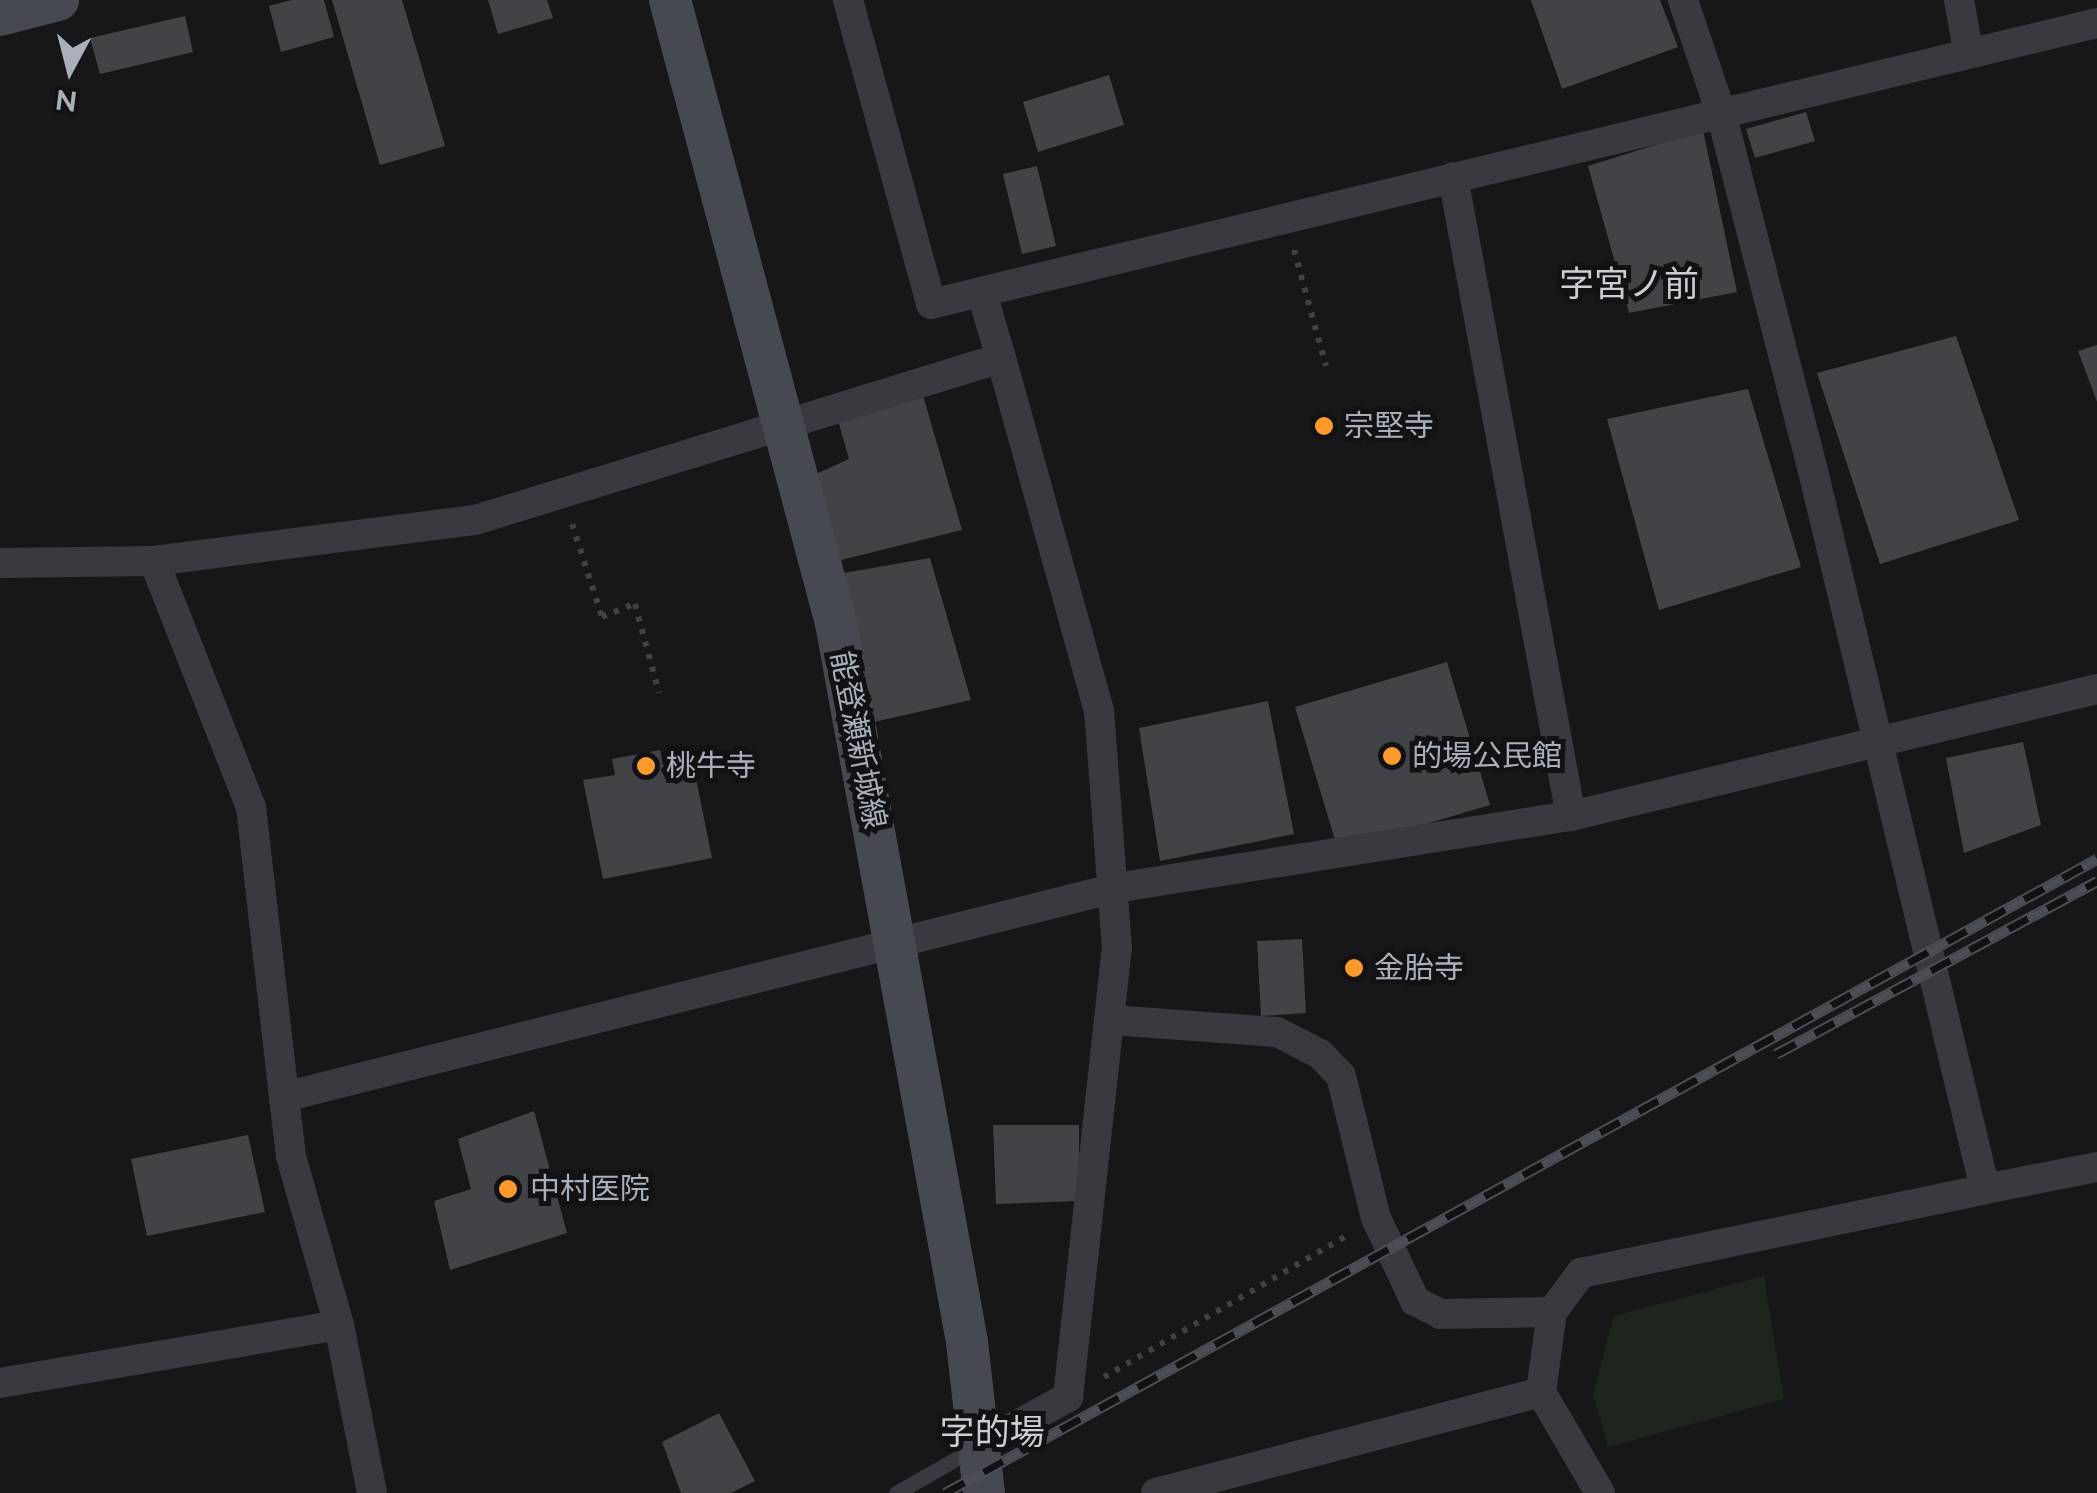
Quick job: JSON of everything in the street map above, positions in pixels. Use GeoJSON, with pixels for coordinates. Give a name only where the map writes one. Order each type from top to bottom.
{"type":"FeatureCollection","features":[{"type":"Feature","properties":{"kind":"main road"},"geometry":{"type":"LineString","coordinates":[[0,15],[58,0]]}},
{"type":"Feature","properties":{"kind":"main road","name":"能登瀬新城線"},"geometry":{"type":"LineString","coordinates":[[670,0],[836,624],[896,939],[984,1493]]}},
{"type":"Feature","properties":{"kind":"street"},"geometry":{"type":"LineString","coordinates":[[848,0],[930,304],[983,297],[1452,177],[2097,22]]}},
{"type":"Feature","properties":{"kind":"street"},"geometry":{"type":"LineString","coordinates":[[1683,0],[1721,112],[1881,746],[1985,1188]]}},
{"type":"Feature","properties":{"kind":"street"},"geometry":{"type":"LineString","coordinates":[[1959,0],[1968,50]]}},
{"type":"Feature","properties":{"kind":"street"},"geometry":{"type":"LineString","coordinates":[[1452,177],[1570,816]]}},
{"type":"Feature","properties":{"kind":"street"},"geometry":{"type":"LineString","coordinates":[[979,1446],[1068,1397],[1112,1020],[1115,888],[1099,711],[983,297]]}},
{"type":"Feature","properties":{"kind":"street"},"geometry":{"type":"LineString","coordinates":[[0,563],[154,561],[476,520],[560,489],[786,429],[1001,358]]}},
{"type":"Feature","properties":{"kind":"street"},"geometry":{"type":"LineString","coordinates":[[154,561],[251,806],[291,1156],[338,1325],[372,1493]]}},
{"type":"Feature","properties":{"kind":"street"},"geometry":{"type":"LineString","coordinates":[[284,1096],[896,939],[1115,888],[1570,816],[1881,746],[2097,689]]}},
{"type":"Feature","properties":{"kind":"street"},"geometry":{"type":"LineString","coordinates":[[1112,1020],[1278,1032],[1320,1054],[1341,1076],[1376,1218],[1415,1301],[1440,1314],[1552,1312]]}},
{"type":"Feature","properties":{"kind":"street"},"geometry":{"type":"LineString","coordinates":[[1600,1493],[1542,1392],[1552,1312],[1581,1274],[2097,1167]]}},
{"type":"Feature","properties":{"kind":"street"},"geometry":{"type":"LineString","coordinates":[[0,1383],[338,1325]]}},
{"type":"Feature","properties":{"kind":"street"},"geometry":{"type":"LineString","coordinates":[[1156,1493],[1542,1392]]}},
{"type":"Feature","properties":{"kind":"lane"},"geometry":{"type":"LineString","coordinates":[[896,1493],[979,1446]]}},
{"type":"Feature","properties":{"kind":"path"},"geometry":{"type":"LineString","coordinates":[[1286,220],[1326,366]]}},
{"type":"Feature","properties":{"kind":"path"},"geometry":{"type":"LineString","coordinates":[[560,489],[602,617],[635,604],[659,693]]}},
{"type":"Feature","properties":{"kind":"path"},"geometry":{"type":"LineString","coordinates":[[1068,1397],[1376,1218]]}},
{"type":"Feature","properties":{"kind":"shaded area"},"geometry":{"type":"Polygon","coordinates":[[[1764,1276],[1784,1399],[1608,1447],[1593,1394],[1614,1316],[1764,1276]]]}},
{"type":"Feature","properties":{"kind":"building"},"geometry":{"type":"Polygon","coordinates":[[[292,0],[324,0],[334,37],[281,52],[269,6],[292,0]]]}},
{"type":"Feature","properties":{"kind":"building"},"geometry":{"type":"Polygon","coordinates":[[[332,0],[402,0],[445,146],[380,165],[332,0]]]}},
{"type":"Feature","properties":{"kind":"building"},"geometry":{"type":"Polygon","coordinates":[[[488,0],[547,0],[553,18],[498,34],[488,0]]]}},
{"type":"Feature","properties":{"kind":"building"},"geometry":{"type":"Polygon","coordinates":[[[1531,0],[1660,0],[1678,47],[1562,89],[1531,0]]]}},
{"type":"Feature","properties":{"kind":"building"},"geometry":{"type":"Polygon","coordinates":[[[185,16],[193,52],[100,74],[90,38],[185,16]]]}},
{"type":"Feature","properties":{"kind":"building"},"geometry":{"type":"Polygon","coordinates":[[[1109,75],[1124,125],[1038,152],[1023,102],[1109,75]]]}},
{"type":"Feature","properties":{"kind":"building"},"geometry":{"type":"Polygon","coordinates":[[[1806,112],[1815,141],[1755,158],[1746,129],[1806,112]]]}},
{"type":"Feature","properties":{"kind":"building"},"geometry":{"type":"Polygon","coordinates":[[[1703,130],[1737,292],[1629,313],[1588,166],[1703,130]]]}},
{"type":"Feature","properties":{"kind":"building"},"geometry":{"type":"Polygon","coordinates":[[[1037,166],[1056,246],[1022,254],[1003,174],[1037,166]]]}},
{"type":"Feature","properties":{"kind":"building"},"geometry":{"type":"Polygon","coordinates":[[[1956,336],[2019,520],[1880,564],[1817,373],[1956,336]]]}},
{"type":"Feature","properties":{"kind":"building"},"geometry":{"type":"Polygon","coordinates":[[[2097,345],[2097,402],[2078,351],[2097,345]]]}},
{"type":"Feature","properties":{"kind":"building"},"geometry":{"type":"Polygon","coordinates":[[[920,385],[962,530],[825,564],[816,474],[849,459],[838,420],[920,385]]]}},
{"type":"Feature","properties":{"kind":"building"},"geometry":{"type":"Polygon","coordinates":[[[1748,389],[1801,567],[1659,610],[1607,419],[1748,389]]]}},
{"type":"Feature","properties":{"kind":"building"},"geometry":{"type":"Polygon","coordinates":[[[930,558],[971,700],[874,722],[832,575],[930,558]]]}},
{"type":"Feature","properties":{"kind":"building","name":"的場公民館"},"geometry":{"type":"Polygon","coordinates":[[[1447,662],[1490,805],[1338,850],[1295,707],[1447,662]]]}},
{"type":"Feature","properties":{"kind":"building"},"geometry":{"type":"Polygon","coordinates":[[[1268,701],[1294,834],[1160,861],[1139,728],[1268,701]]]}},
{"type":"Feature","properties":{"kind":"building"},"geometry":{"type":"Polygon","coordinates":[[[2023,742],[2041,825],[1964,853],[1946,758],[2023,742]]]}},
{"type":"Feature","properties":{"kind":"building"},"geometry":{"type":"Polygon","coordinates":[[[660,750],[663,765],[692,759],[712,858],[603,879],[583,780],[615,775],[612,759],[660,750]]]}},
{"type":"Feature","properties":{"kind":"building"},"geometry":{"type":"Polygon","coordinates":[[[1302,939],[1306,1013],[1261,1016],[1257,941],[1302,939]]]}},
{"type":"Feature","properties":{"kind":"building"},"geometry":{"type":"Polygon","coordinates":[[[534,1111],[567,1233],[450,1270],[434,1201],[471,1189],[458,1139],[534,1111]]]}},
{"type":"Feature","properties":{"kind":"building"},"geometry":{"type":"Polygon","coordinates":[[[993,1125],[1079,1125],[1079,1201],[996,1204],[993,1125]]]}},
{"type":"Feature","properties":{"kind":"building"},"geometry":{"type":"Polygon","coordinates":[[[248,1135],[265,1212],[147,1236],[131,1159],[248,1135]]]}},
{"type":"Feature","properties":{"kind":"building"},"geometry":{"type":"Polygon","coordinates":[[[719,1413],[755,1481],[731,1493],[681,1493],[662,1442],[719,1413]]]}},
{"type":"Feature","properties":{"kind":"railway"},"geometry":{"type":"LineString","coordinates":[[945,1493],[2097,859]]}},
{"type":"Feature","properties":{"kind":"railway"},"geometry":{"type":"LineString","coordinates":[[1776,1054],[2097,881]]}},
{"type":"Feature","properties":{"kind":"place","name":"宗堅寺"},"geometry":{"type":"Point","coordinates":[1324,426]}},
{"type":"Feature","properties":{"kind":"place","name":"的場公民館"},"geometry":{"type":"Point","coordinates":[1392,756]}},
{"type":"Feature","properties":{"kind":"place","name":"桃牛寺"},"geometry":{"type":"Point","coordinates":[646,766]}},
{"type":"Feature","properties":{"kind":"place","name":"金胎寺"},"geometry":{"type":"Point","coordinates":[1354,968]}},
{"type":"Feature","properties":{"kind":"place","name":"中村医院"},"geometry":{"type":"Point","coordinates":[508,1189]}},
{"type":"Feature","properties":{"kind":"district","name":"字宮ノ前"},"geometry":{"type":"Point","coordinates":[1629,284]}},
{"type":"Feature","properties":{"kind":"district","name":"字的場"},"geometry":{"type":"Point","coordinates":[992,1432]}}]}
